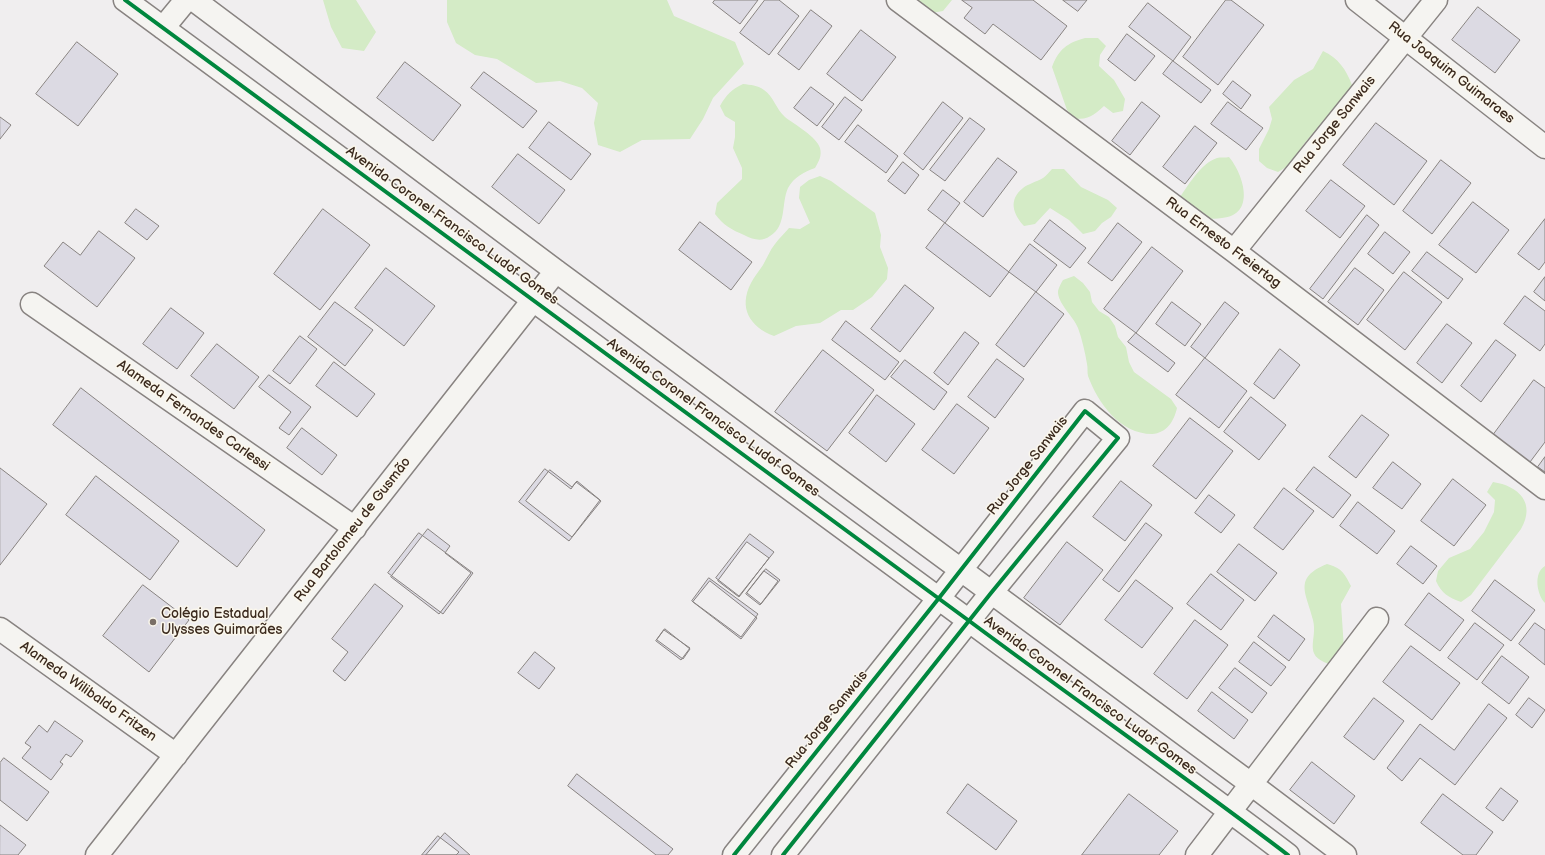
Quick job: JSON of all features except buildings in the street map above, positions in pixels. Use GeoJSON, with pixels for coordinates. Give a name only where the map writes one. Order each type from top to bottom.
{"type":"FeatureCollection","features":[{"type":"Feature","properties":{"kind":"street","name":"Avenida Coronel Francisco Ludof Gomes"},"geometry":{"type":"LineString","coordinates":[[125,0],[1288,855]]}},
{"type":"Feature","properties":{"kind":"street"},"geometry":{"type":"LineString","coordinates":[[163,28],[186,0]]}},
{"type":"Feature","properties":{"kind":"street","name":"Avenida Coronel Francisco Ludof Gomes"},"geometry":{"type":"LineString","coordinates":[[194,0],[556,271],[1345,855]]}},
{"type":"Feature","properties":{"kind":"street","name":"Rua Ernesto Freiertag"},"geometry":{"type":"LineString","coordinates":[[898,0],[1234,251],[1545,488]]}},
{"type":"Feature","properties":{"kind":"street","name":"Rua Joaquim Guimaraes"},"geometry":{"type":"LineString","coordinates":[[1356,0],[1545,147]]}},
{"type":"Feature","properties":{"kind":"street","name":"Rua Jorge Sanwais"},"geometry":{"type":"LineString","coordinates":[[1234,251],[1436,0]]}},
{"type":"Feature","properties":{"kind":"street","name":"Rua Bartolomeu de Gusmão"},"geometry":{"type":"LineString","coordinates":[[97,855],[556,271]]}},
{"type":"Feature","properties":{"kind":"street","name":"Alameda Fernandes Carlessi"},"geometry":{"type":"LineString","coordinates":[[32,304],[355,528]]}},
{"type":"Feature","properties":{"kind":"street","name":"Rua Jorge Sanwais"},"geometry":{"type":"LineString","coordinates":[[734,855],[939,598],[1085,411],[1118,438],[991,593],[783,855]]}},
{"type":"Feature","properties":{"kind":"street"},"geometry":{"type":"LineString","coordinates":[[1197,855],[1377,619]]}},
{"type":"Feature","properties":{"kind":"street","name":"Alameda Wilibaldo Fritzen"},"geometry":{"type":"LineString","coordinates":[[0,629],[176,755]]}},
{"type":"Feature","properties":{"kind":"green space"},"geometry":{"type":"Polygon","coordinates":[[[323,0],[356,0],[376,32],[364,51],[342,48],[331,27],[323,0]]]}},
{"type":"Feature","properties":{"kind":"green space"},"geometry":{"type":"Polygon","coordinates":[[[447,0],[667,0],[674,16],[735,42],[744,64],[713,98],[703,119],[690,139],[642,140],[620,152],[598,145],[594,123],[598,103],[582,88],[560,81],[536,83],[497,59],[475,55],[456,43],[447,22],[447,0]]]}},
{"type":"Feature","properties":{"kind":"green space"},"geometry":{"type":"Polygon","coordinates":[[[908,0],[952,0],[943,11],[932,13],[908,0]]]}},
{"type":"Feature","properties":{"kind":"green space"},"geometry":{"type":"Polygon","coordinates":[[[1085,38],[1098,38],[1106,46],[1100,55],[1099,66],[1114,80],[1125,99],[1123,111],[1113,113],[1104,106],[1091,116],[1075,119],[1067,110],[1052,67],[1064,48],[1073,42],[1085,38]]]}},
{"type":"Feature","properties":{"kind":"green space"},"geometry":{"type":"Polygon","coordinates":[[[1323,51],[1333,57],[1347,74],[1352,85],[1348,94],[1333,114],[1309,138],[1293,160],[1285,168],[1278,172],[1267,168],[1259,161],[1259,149],[1269,129],[1272,119],[1269,107],[1294,80],[1313,69],[1323,51]]]}},
{"type":"Feature","properties":{"kind":"green space"},"geometry":{"type":"Polygon","coordinates":[[[743,84],[756,86],[767,93],[782,114],[815,140],[821,151],[820,158],[815,168],[800,175],[788,188],[781,220],[775,232],[767,238],[761,240],[751,238],[732,229],[721,221],[715,214],[717,203],[742,179],[742,168],[733,148],[735,122],[725,116],[720,106],[730,93],[743,84]]]}},
{"type":"Feature","properties":{"kind":"green space"},"geometry":{"type":"Polygon","coordinates":[[[1229,157],[1239,174],[1242,183],[1244,193],[1240,210],[1233,215],[1214,219],[1203,217],[1178,200],[1205,165],[1217,158],[1229,157]]]}},
{"type":"Feature","properties":{"kind":"green space"},"geometry":{"type":"Polygon","coordinates":[[[1052,169],[1064,169],[1081,187],[1108,200],[1117,208],[1111,217],[1102,223],[1095,231],[1083,234],[1069,220],[1050,208],[1035,224],[1024,226],[1015,212],[1015,197],[1023,188],[1043,178],[1052,169]]]}},
{"type":"Feature","properties":{"kind":"green space"},"geometry":{"type":"Polygon","coordinates":[[[820,176],[831,181],[875,213],[881,235],[880,247],[888,268],[887,279],[872,297],[853,310],[841,310],[820,323],[796,326],[774,336],[758,327],[749,316],[746,308],[747,292],[752,281],[772,249],[789,228],[800,229],[810,223],[799,198],[800,187],[809,180],[820,176]]]}},
{"type":"Feature","properties":{"kind":"green space"},"geometry":{"type":"Polygon","coordinates":[[[1074,276],[1083,283],[1090,292],[1092,302],[1099,311],[1109,317],[1115,326],[1118,337],[1126,347],[1129,362],[1134,372],[1171,399],[1177,408],[1172,422],[1166,429],[1152,434],[1140,433],[1120,423],[1104,406],[1088,376],[1085,355],[1078,328],[1058,296],[1058,290],[1063,280],[1074,276]]]}},
{"type":"Feature","properties":{"kind":"green space"},"geometry":{"type":"Polygon","coordinates":[[[1493,482],[1510,487],[1522,497],[1526,504],[1527,511],[1525,520],[1521,529],[1471,595],[1461,602],[1449,597],[1443,592],[1436,581],[1438,571],[1449,558],[1470,549],[1484,532],[1494,512],[1495,500],[1487,492],[1493,482]]]}},
{"type":"Feature","properties":{"kind":"green space"},"geometry":{"type":"Polygon","coordinates":[[[1327,564],[1342,571],[1351,586],[1341,604],[1344,649],[1329,664],[1316,656],[1313,651],[1314,627],[1305,588],[1309,575],[1316,569],[1327,564]]]}},
{"type":"Feature","properties":{"kind":"green space"},"geometry":{"type":"Polygon","coordinates":[[[1545,566],[1545,603],[1538,590],[1538,579],[1541,569],[1545,566]]]}},
{"type":"Feature","properties":{"kind":"cycle path"},"geometry":{"type":"LineString","coordinates":[[125,0],[1011,652],[1210,796],[1288,855]]}},
{"type":"Feature","properties":{"kind":"cycle path"},"geometry":{"type":"LineString","coordinates":[[734,855],[939,598],[1085,411],[1118,438],[991,593],[783,855]]}},
{"type":"Feature","properties":{"kind":"place","name":"Colégio Estadual Ulysses Guimarães"},"geometry":{"type":"Point","coordinates":[153,622]}}]}
